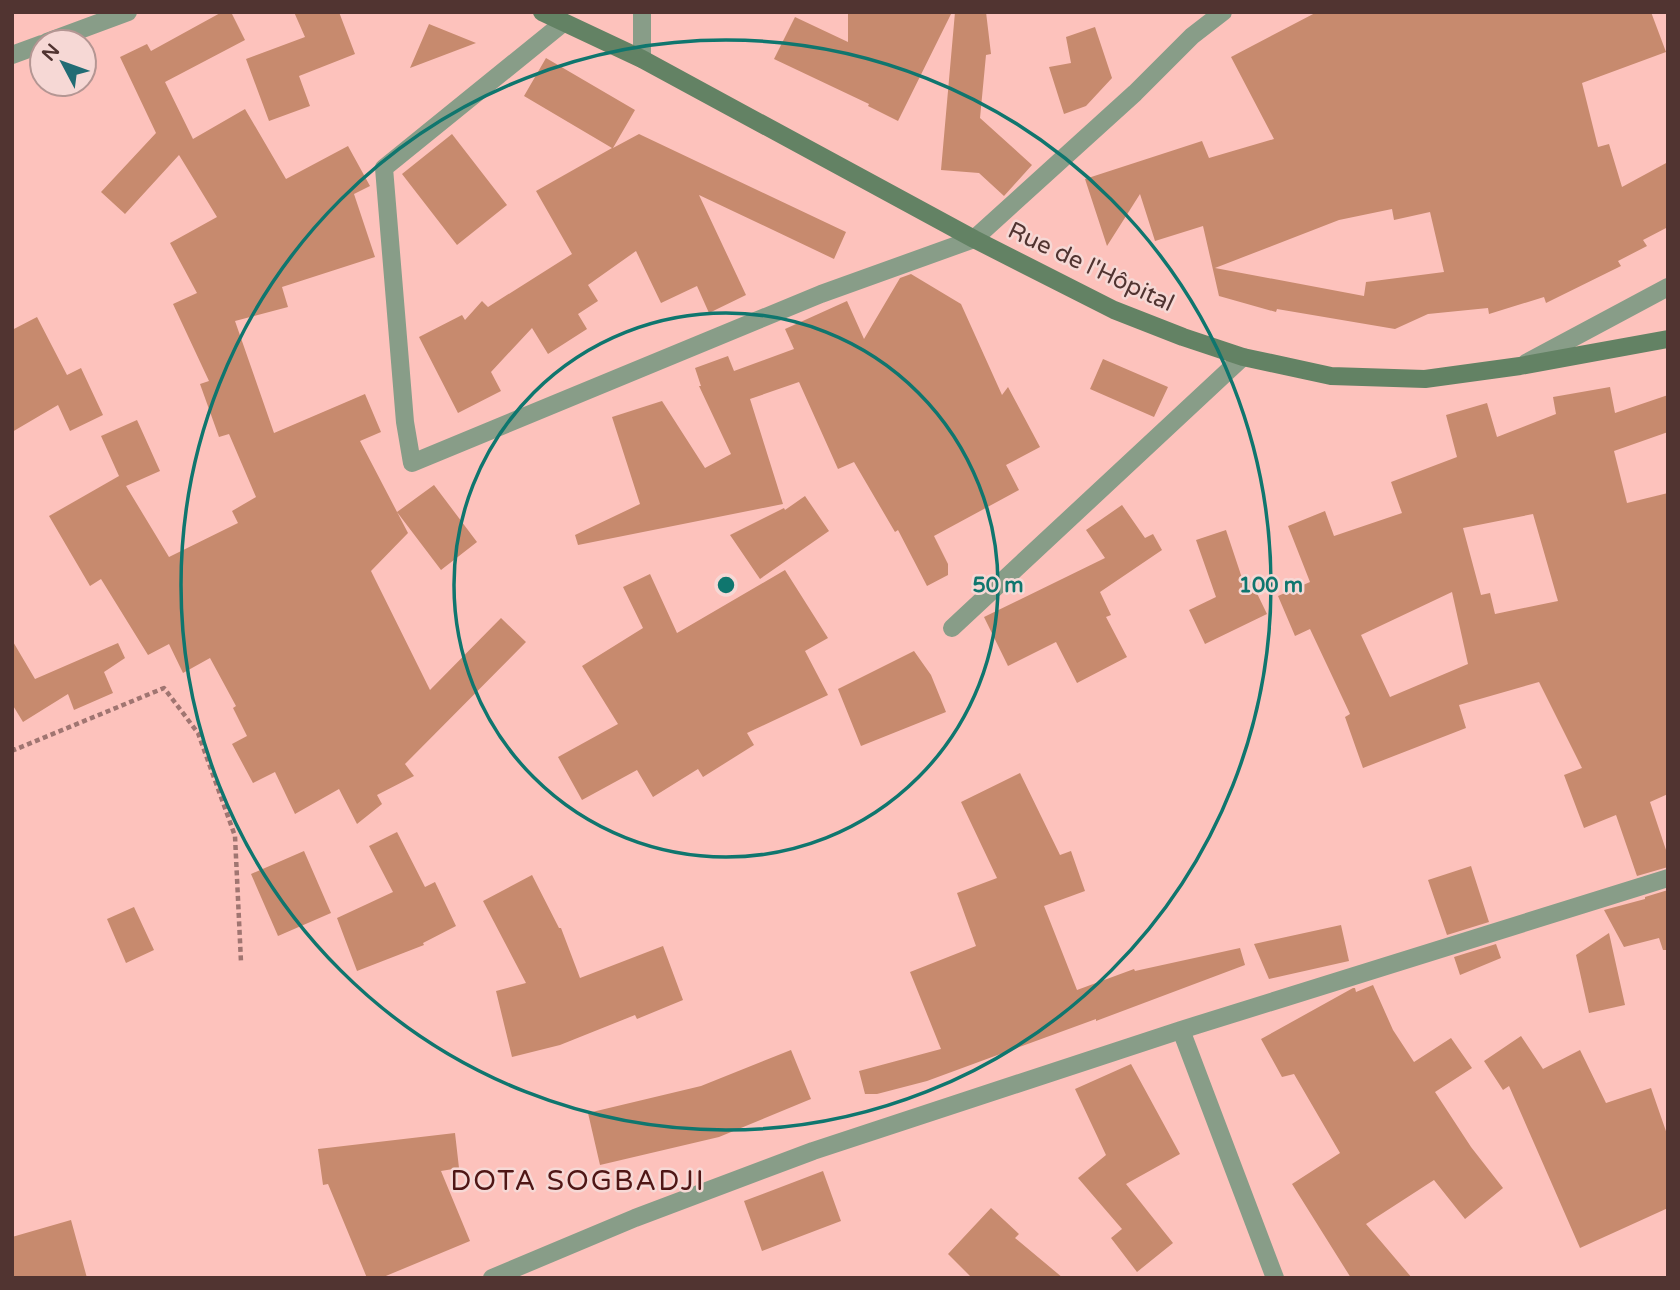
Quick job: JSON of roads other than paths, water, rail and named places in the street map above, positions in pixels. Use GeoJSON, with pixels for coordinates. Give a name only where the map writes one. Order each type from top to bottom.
{"type":"FeatureCollection","features":[{"type":"Feature","properties":{"kind":"main road","name":"Rue de l'Hôpital"},"geometry":{"type":"LineString","coordinates":[[542,12],[642,59],[974,239],[1114,310],[1243,357],[1331,376],[1425,379],[1520,366],[1668,339]]}},
{"type":"Feature","properties":{"kind":"street"},"geometry":{"type":"LineString","coordinates":[[85,28],[128,12]]}},
{"type":"Feature","properties":{"kind":"street"},"geometry":{"type":"LineString","coordinates":[[642,12],[642,59]]}},
{"type":"Feature","properties":{"kind":"street"},"geometry":{"type":"LineString","coordinates":[[563,23],[384,168],[405,422],[412,463],[821,294],[974,239],[1135,93],[1192,36],[1223,12]]}},
{"type":"Feature","properties":{"kind":"street"},"geometry":{"type":"LineString","coordinates":[[1520,366],[1668,287]]}},
{"type":"Feature","properties":{"kind":"street"},"geometry":{"type":"LineString","coordinates":[[952,628],[1243,357]]}},
{"type":"Feature","properties":{"kind":"street"},"geometry":{"type":"LineString","coordinates":[[492,1278],[635,1218],[813,1151],[1181,1030],[1668,878]]}},
{"type":"Feature","properties":{"kind":"street"},"geometry":{"type":"LineString","coordinates":[[1181,1030],[1275,1278]]}},
{"type":"Feature","properties":{"kind":"district","name":"DOTA SOGBADJI"},"geometry":{"type":"Point","coordinates":[578,1181]}}]}
